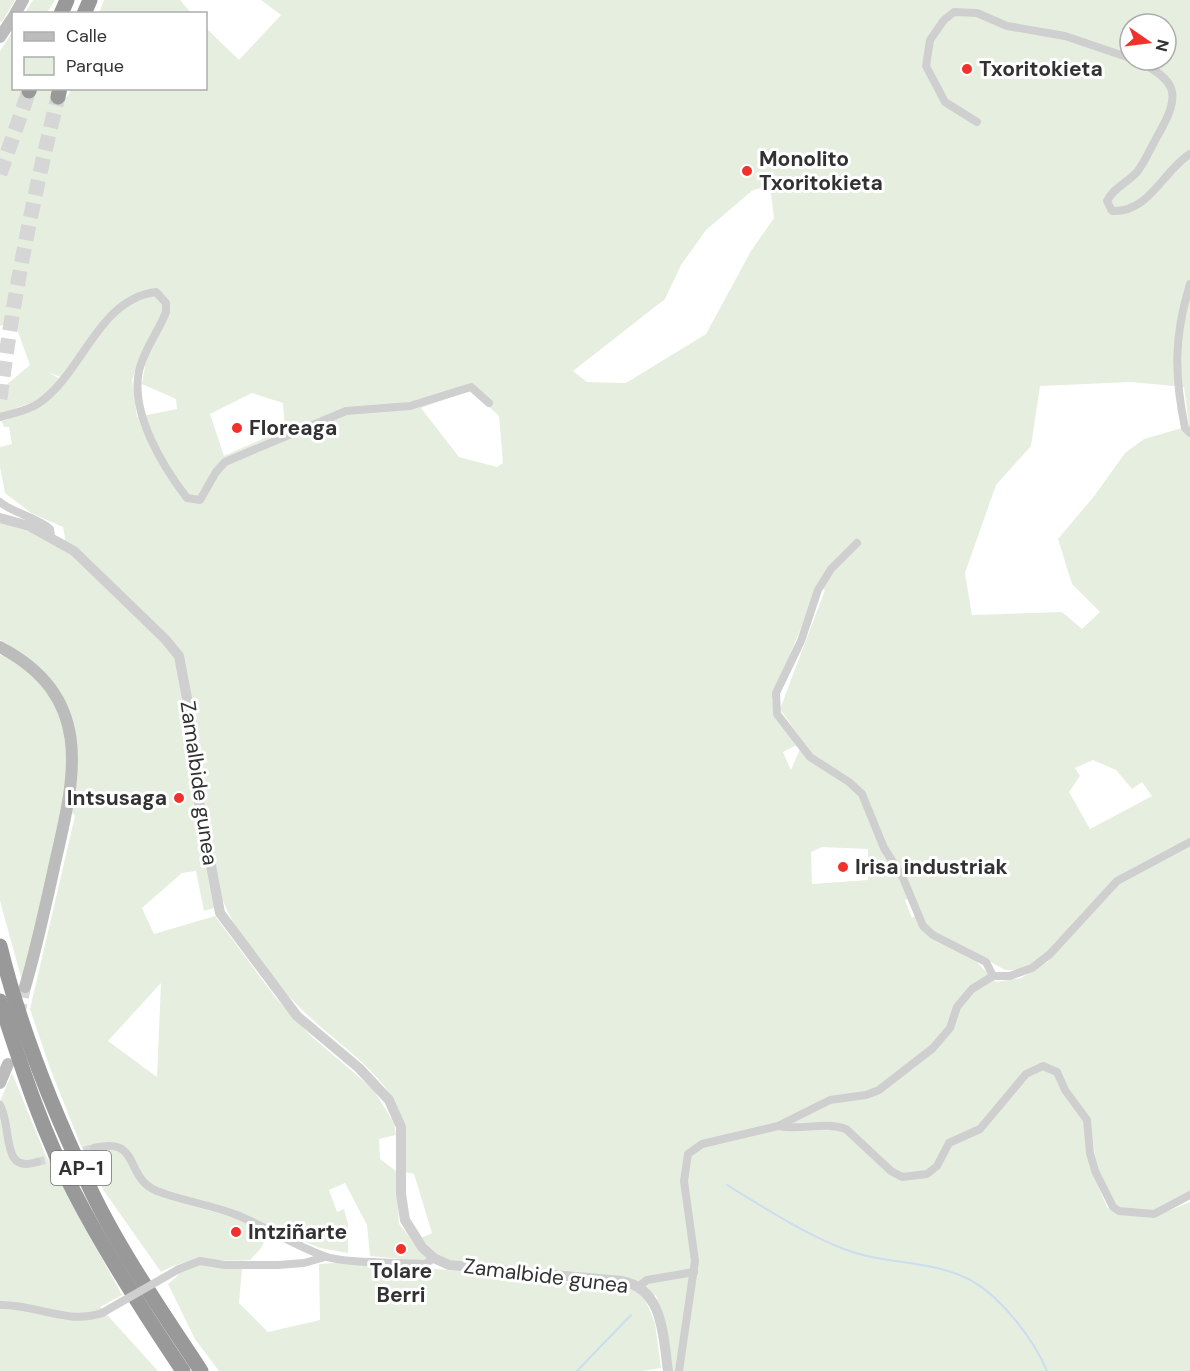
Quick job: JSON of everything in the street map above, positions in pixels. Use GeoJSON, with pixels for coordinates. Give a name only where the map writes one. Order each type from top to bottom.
{"type":"FeatureCollection","features":[{"type":"Feature","properties":{"kind":"highway","name":"AP-1"},"geometry":{"type":"LineString","coordinates":[[0,946],[26,1035],[88,1186],[153,1298],[201,1371]]}},
{"type":"Feature","properties":{"kind":"highway","name":"AP-1"},"geometry":{"type":"LineString","coordinates":[[0,1001],[38,1110],[73,1191],[140,1307],[183,1371]]}},
{"type":"Feature","properties":{"kind":"main road"},"geometry":{"type":"LineString","coordinates":[[0,37],[12,18]]}},
{"type":"Feature","properties":{"kind":"main road"},"geometry":{"type":"LineString","coordinates":[[0,647],[31,668],[50,688],[70,731],[74,759],[69,806],[26,987]]}},
{"type":"Feature","properties":{"kind":"main road"},"geometry":{"type":"LineString","coordinates":[[0,1083],[9,1064]]}},
{"type":"Feature","properties":{"kind":"street"},"geometry":{"type":"LineString","coordinates":[[977,122],[945,102],[926,66],[930,40],[944,20],[954,12],[977,13],[1007,26],[1065,36],[1118,53]]}},
{"type":"Feature","properties":{"kind":"street"},"geometry":{"type":"LineString","coordinates":[[1158,72],[1166,76],[1172,86],[1174,101],[1137,172],[1111,193],[1107,201],[1112,211],[1122,211],[1141,201],[1190,154]]}},
{"type":"Feature","properties":{"kind":"street"},"geometry":{"type":"LineString","coordinates":[[1190,284],[1178,339],[1176,372],[1185,428],[1190,433]]}},
{"type":"Feature","properties":{"kind":"street"},"geometry":{"type":"LineString","coordinates":[[0,417],[37,405],[64,381],[120,306],[143,293],[156,292],[166,303],[166,312],[139,370],[139,392],[150,440],[164,467],[187,498],[193,501],[200,500],[216,472],[225,462],[346,411],[410,406],[471,387],[489,403]]}},
{"type":"Feature","properties":{"kind":"street"},"geometry":{"type":"LineString","coordinates":[[0,502],[14,512],[45,525],[50,529],[51,536]]}},
{"type":"Feature","properties":{"kind":"street","name":"Zamalbide gunea"},"geometry":{"type":"LineString","coordinates":[[0,518],[29,526],[51,536],[74,551],[165,639],[179,656],[192,725],[195,781],[220,913],[297,1016],[359,1068],[388,1100],[401,1127],[402,1209],[410,1232],[434,1258],[463,1267],[621,1281],[638,1287],[651,1298],[657,1311],[668,1371]]}},
{"type":"Feature","properties":{"kind":"street"},"geometry":{"type":"LineString","coordinates":[[857,543],[831,569],[818,590],[801,641],[776,693],[777,714],[810,757],[849,782],[862,794],[884,848],[903,878],[923,926],[933,935],[986,962],[993,976]]}},
{"type":"Feature","properties":{"kind":"street"},"geometry":{"type":"LineString","coordinates":[[679,1371],[694,1272],[695,1247],[684,1181],[688,1154],[702,1144],[778,1126],[830,1100],[866,1095],[879,1090],[933,1048],[950,1028],[957,1006],[972,989],[993,976],[1011,976],[1032,968],[1050,954],[1117,881],[1190,842]]}},
{"type":"Feature","properties":{"kind":"street"},"geometry":{"type":"LineString","coordinates":[[778,1126],[791,1129],[837,1126],[846,1129],[891,1171],[902,1177],[915,1177],[927,1174],[937,1166],[949,1143],[980,1129],[1026,1074],[1043,1066],[1057,1072],[1065,1090],[1088,1120],[1090,1153],[1095,1170],[1113,1208],[1119,1211],[1155,1214],[1190,1195]]}},
{"type":"Feature","properties":{"kind":"street"},"geometry":{"type":"LineString","coordinates":[[0,1106],[4,1119],[1,1146],[6,1157],[17,1164],[37,1161]]}},
{"type":"Feature","properties":{"kind":"street","name":"Zamalbide gunea"},"geometry":{"type":"LineString","coordinates":[[94,1148],[107,1145],[120,1146],[129,1154],[137,1175],[148,1186],[236,1215],[325,1257]]}},
{"type":"Feature","properties":{"kind":"street","name":"Zamalbide gunea"},"geometry":{"type":"LineString","coordinates":[[0,1305],[71,1318],[102,1313],[179,1269],[200,1261],[225,1265],[278,1265],[304,1263],[325,1257],[425,1264],[434,1258]]}},
{"type":"Feature","properties":{"kind":"street"},"geometry":{"type":"LineString","coordinates":[[638,1287],[647,1280],[694,1272]]}},
{"type":"Feature","properties":{"kind":"green space"},"geometry":{"type":"Polygon","coordinates":[[[0,0],[15,0],[2,22],[0,22],[0,0]]]}},
{"type":"Feature","properties":{"kind":"green space"},"geometry":{"type":"Polygon","coordinates":[[[33,0],[55,0],[48,12],[26,12],[33,0]]]}},
{"type":"Feature","properties":{"kind":"green space"},"geometry":{"type":"Polygon","coordinates":[[[104,0],[180,0],[190,12],[99,12],[104,0]]]}},
{"type":"Feature","properties":{"kind":"green space"},"geometry":{"type":"Polygon","coordinates":[[[261,0],[1190,0],[1190,1194],[1157,1212],[1120,1207],[1112,1203],[1096,1165],[1091,1124],[1089,1165],[1107,1207],[1114,1212],[1151,1218],[1190,1202],[1190,1371],[670,1371],[665,1321],[656,1295],[645,1299],[655,1323],[661,1368],[642,1371],[219,1371],[195,1339],[168,1284],[186,1268],[199,1264],[242,1269],[239,1303],[268,1332],[320,1320],[319,1264],[347,1262],[427,1268],[583,1284],[581,1272],[448,1260],[436,1253],[421,1238],[432,1233],[414,1174],[405,1172],[401,1127],[396,1104],[379,1079],[312,1019],[271,977],[247,945],[220,894],[214,908],[204,911],[196,871],[182,873],[142,908],[154,934],[215,916],[275,997],[311,1036],[373,1089],[394,1123],[396,1135],[379,1139],[380,1159],[396,1171],[399,1224],[428,1259],[424,1261],[370,1256],[367,1225],[345,1183],[329,1190],[337,1212],[344,1209],[348,1224],[348,1253],[320,1248],[215,1205],[154,1186],[168,1199],[243,1220],[267,1233],[262,1247],[250,1260],[195,1261],[173,1266],[161,1272],[104,1191],[81,1146],[50,1068],[30,1009],[75,816],[65,805],[22,981],[0,901],[0,655],[5,656],[8,644],[0,640],[0,523],[34,533],[64,548],[65,538],[63,527],[31,513],[5,493],[0,467],[0,447],[12,444],[9,427],[4,427],[1,420],[38,405],[53,395],[68,380],[48,372],[60,379],[39,400],[0,414],[0,390],[30,365],[14,321],[0,326],[0,51],[12,33],[12,90],[51,90],[54,97],[67,97],[70,90],[207,90],[207,29],[239,60],[281,15],[261,0]],[[770,186],[753,190],[706,230],[681,265],[665,299],[573,371],[587,382],[626,383],[706,334],[751,251],[774,218],[770,186]],[[138,361],[132,380],[137,417],[177,409],[176,399],[142,384],[145,366],[138,361]],[[1131,382],[1040,386],[1031,446],[996,485],[965,573],[972,615],[1062,612],[1082,629],[1100,612],[1072,584],[1058,539],[1095,495],[1125,453],[1144,439],[1189,426],[1184,387],[1131,382]],[[471,390],[421,408],[459,457],[497,467],[503,463],[499,416],[471,390]],[[252,393],[210,414],[224,456],[285,429],[283,403],[252,393]],[[818,586],[772,699],[774,712],[797,745],[783,752],[791,770],[803,742],[780,709],[825,590],[818,586]],[[1093,760],[1075,768],[1080,776],[1069,792],[1090,829],[1152,796],[1142,782],[1132,789],[1116,770],[1093,760]],[[822,847],[811,852],[812,884],[868,880],[868,849],[822,847]],[[912,896],[905,900],[912,918],[918,914],[912,896]],[[943,936],[977,962],[996,982],[1021,978],[1049,961],[1042,957],[1025,967],[1005,970],[943,936]],[[161,983],[108,1041],[157,1077],[161,983]]]}},
{"type":"Feature","properties":{"kind":"green space"},"geometry":{"type":"Polygon","coordinates":[[[12,1073],[46,1156],[122,1295],[100,1307],[158,1371],[0,1371],[0,1101],[12,1073]]]}},
{"type":"Feature","properties":{"kind":"waterway"},"geometry":{"type":"LineString","coordinates":[[727,1185],[799,1228],[844,1249],[858,1254],[935,1268],[964,1277],[989,1293],[1013,1317],[1033,1344],[1047,1371]]}},
{"type":"Feature","properties":{"kind":"waterway"},"geometry":{"type":"LineString","coordinates":[[577,1371],[631,1315]]}},
{"type":"Feature","properties":{"kind":"tunnel"},"geometry":{"type":"LineString","coordinates":[[0,174],[29,91]]}},
{"type":"Feature","properties":{"kind":"tunnel"},"geometry":{"type":"LineString","coordinates":[[0,399],[24,247],[58,97]]}},
{"type":"Feature","properties":{"kind":"tunnel"},"geometry":{"type":"LineString","coordinates":[[19,1015],[25,987]]}},
{"type":"Feature","properties":{"kind":"tunnel"},"geometry":{"type":"LineString","coordinates":[[37,1162],[94,1148]]}},
{"type":"Feature","properties":{"kind":"place","name":"Txoritokieta"},"geometry":{"type":"Point","coordinates":[967,69]}},
{"type":"Feature","properties":{"kind":"place","name":"Monolito Txoritokieta"},"geometry":{"type":"Point","coordinates":[747,171]}},
{"type":"Feature","properties":{"kind":"place","name":"Floreaga"},"geometry":{"type":"Point","coordinates":[237,428]}},
{"type":"Feature","properties":{"kind":"place","name":"Intsusaga"},"geometry":{"type":"Point","coordinates":[179,798]}},
{"type":"Feature","properties":{"kind":"place","name":"Irisa industriak"},"geometry":{"type":"Point","coordinates":[843,867]}},
{"type":"Feature","properties":{"kind":"place","name":"Intziñarte"},"geometry":{"type":"Point","coordinates":[236,1232]}},
{"type":"Feature","properties":{"kind":"place","name":"Tolare Berri"},"geometry":{"type":"Point","coordinates":[401,1249]}}]}
